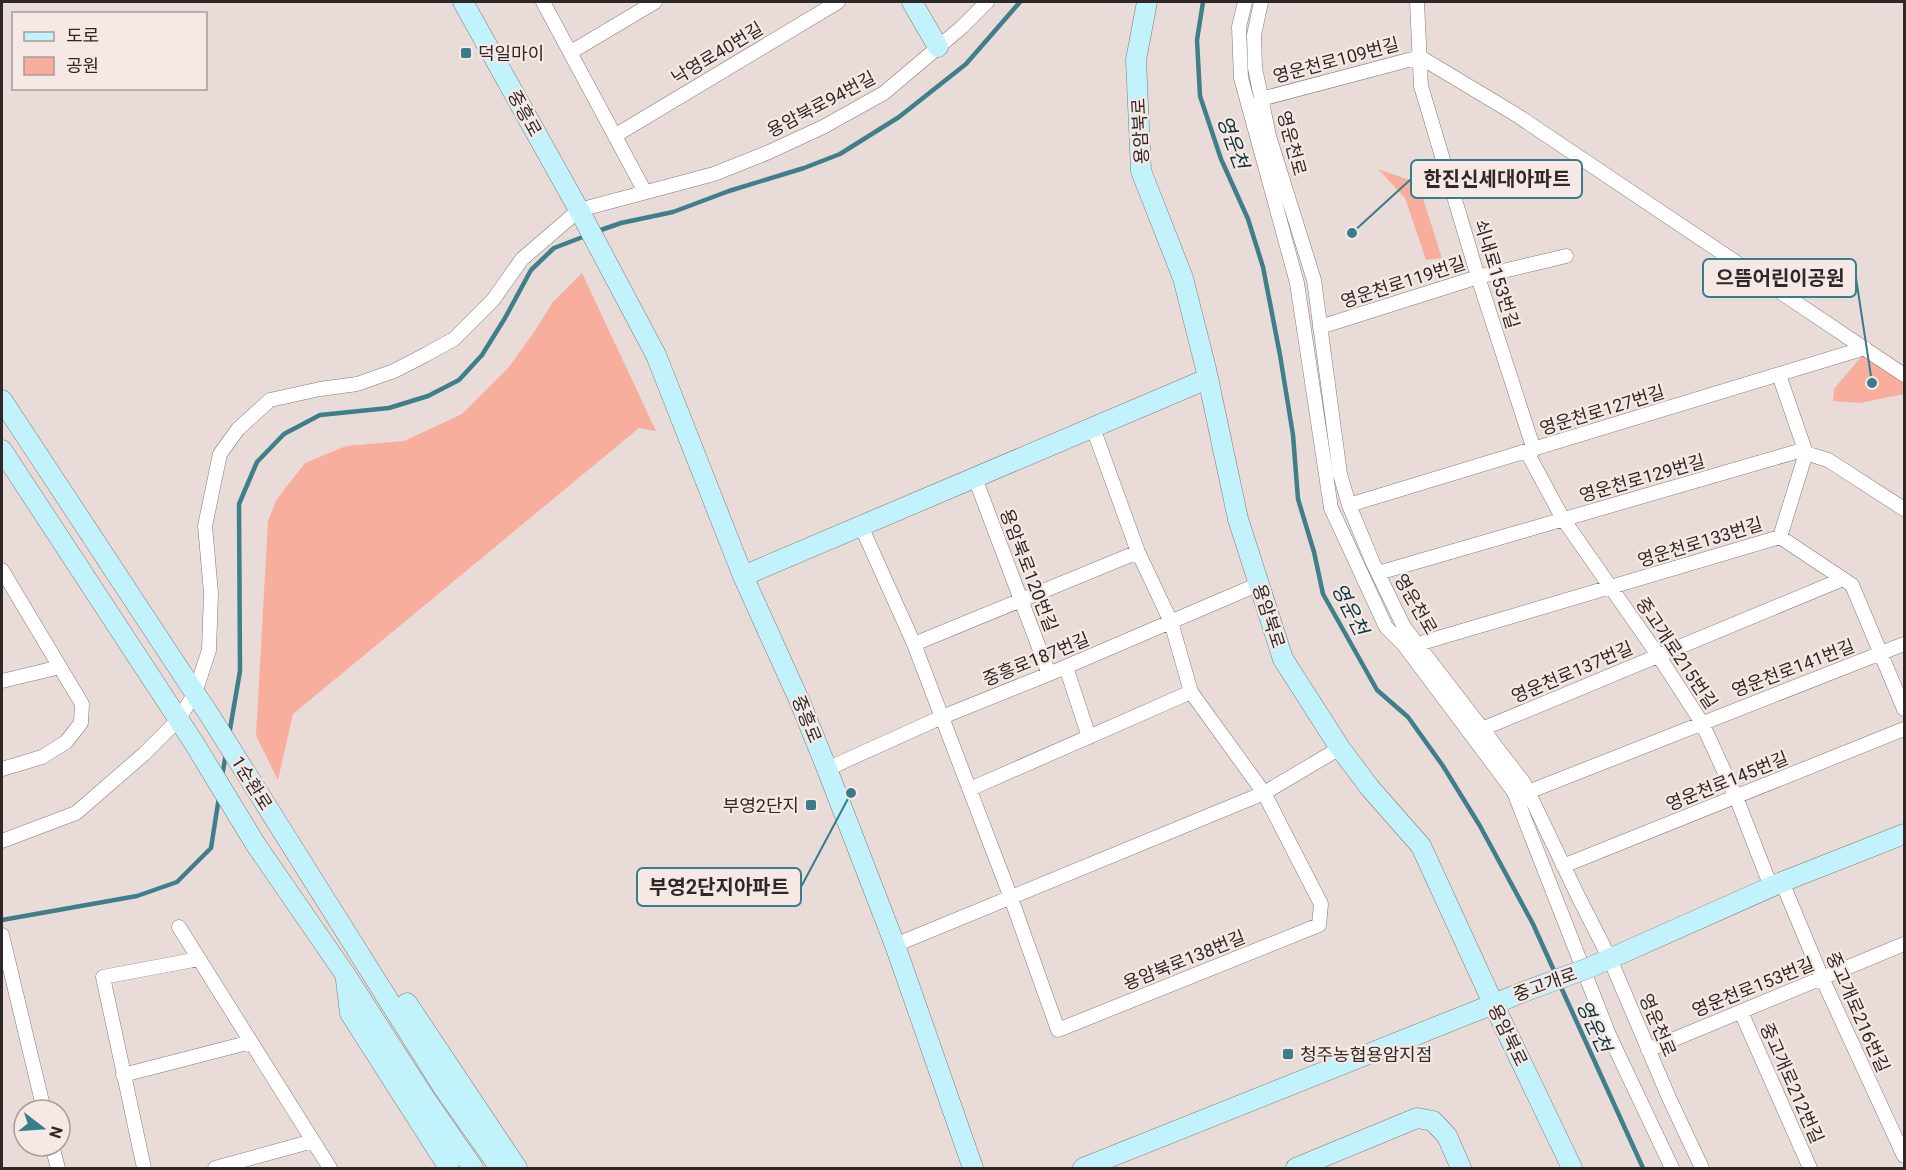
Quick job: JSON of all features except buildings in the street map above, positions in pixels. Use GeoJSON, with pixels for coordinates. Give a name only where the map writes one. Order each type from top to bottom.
{"type":"FeatureCollection","features":[{"type":"Feature","properties":{"kind":"street","name":"중흥로"},"geometry":{"type":"LineString","coordinates":[[463,2],[583,217],[656,355],[743,576],[800,702],[827,769],[895,945],[974,1168]]}},
{"type":"Feature","properties":{"kind":"street"},"geometry":{"type":"LineString","coordinates":[[543,2],[645,192]]}},
{"type":"Feature","properties":{"kind":"street"},"geometry":{"type":"LineString","coordinates":[[567,45],[655,2]]}},
{"type":"Feature","properties":{"kind":"street","name":"낙영로40번길"},"geometry":{"type":"LineString","coordinates":[[616,135],[838,2]]}},
{"type":"Feature","properties":{"kind":"street"},"geometry":{"type":"LineString","coordinates":[[912,2],[938,47]]}},
{"type":"Feature","properties":{"kind":"street","name":"용암북로94번길"},"geometry":{"type":"LineString","coordinates":[[583,217],[645,192],[714,174],[823,127],[884,93],[962,27],[987,2]]}},
{"type":"Feature","properties":{"kind":"street","name":"용암북로"},"geometry":{"type":"LineString","coordinates":[[1147,2],[1136,60],[1141,171],[1183,278],[1238,519],[1283,659],[1340,748],[1370,788],[1421,846],[1572,1168]]}},
{"type":"Feature","properties":{"kind":"street"},"geometry":{"type":"LineString","coordinates":[[1245,2],[1239,27],[1241,78],[1297,283],[1331,508],[1386,627],[1404,645],[1515,792],[1610,1035],[1672,1168]]}},
{"type":"Feature","properties":{"kind":"street","name":"영운천로"},"geometry":{"type":"LineString","coordinates":[[1261,2],[1254,35],[1255,68],[1269,136],[1314,280],[1340,474],[1349,505],[1404,627],[1524,783],[1610,959],[1648,1050],[1702,1168]]}},
{"type":"Feature","properties":{"kind":"street","name":"쇠내로153번길"},"geometry":{"type":"LineString","coordinates":[[1417,2],[1421,86],[1530,451]]}},
{"type":"Feature","properties":{"kind":"street"},"geometry":{"type":"LineString","coordinates":[[1420,57],[1515,114],[1905,375]]}},
{"type":"Feature","properties":{"kind":"street","name":"영운천로109번길"},"geometry":{"type":"LineString","coordinates":[[1261,99],[1420,57]]}},
{"type":"Feature","properties":{"kind":"street"},"geometry":{"type":"LineString","coordinates":[[2,841],[76,813],[144,754],[178,720],[195,693],[209,650],[212,593],[205,526],[220,454],[238,429],[270,400],[357,384],[394,371],[454,339],[493,300],[522,259],[583,217]]}},
{"type":"Feature","properties":{"kind":"street","name":"영운천로119번길"},"geometry":{"type":"LineString","coordinates":[[1320,327],[1478,277],[1566,256]]}},
{"type":"Feature","properties":{"kind":"street","name":"영운천로127번길"},"geometry":{"type":"LineString","coordinates":[[1349,505],[1865,348]]}},
{"type":"Feature","properties":{"kind":"street"},"geometry":{"type":"LineString","coordinates":[[1779,375],[1806,453],[1780,537]]}},
{"type":"Feature","properties":{"kind":"street"},"geometry":{"type":"LineString","coordinates":[[743,576],[1207,379]]}},
{"type":"Feature","properties":{"kind":"street","name":"1순환로"},"geometry":{"type":"LineString","coordinates":[[2,400],[212,719],[443,1087],[500,1168]]}},
{"type":"Feature","properties":{"kind":"street","name":"용암북로138번길"},"geometry":{"type":"LineString","coordinates":[[942,717],[1011,898],[1058,1030],[1318,925],[1321,904],[1264,793],[1191,692],[1171,622],[1138,552],[1093,428]]}},
{"type":"Feature","properties":{"kind":"street","name":"1순환로"},"geometry":{"type":"LineString","coordinates":[[2,450],[194,743],[256,845],[345,974],[473,1168]]}},
{"type":"Feature","properties":{"kind":"street","name":"중고개로215번길"},"geometry":{"type":"LineString","coordinates":[[1530,451],[1563,519],[1702,723],[1777,885]]}},
{"type":"Feature","properties":{"kind":"street","name":"영운천로129번길"},"geometry":{"type":"LineString","coordinates":[[1378,573],[1799,451],[1828,460],[1905,509]]}},
{"type":"Feature","properties":{"kind":"street","name":"용암북로120번길"},"geometry":{"type":"LineString","coordinates":[[975,478],[1049,674]]}},
{"type":"Feature","properties":{"kind":"street"},"geometry":{"type":"LineString","coordinates":[[861,526],[914,644],[942,717]]}},
{"type":"Feature","properties":{"kind":"street","name":"영운천로133번길"},"geometry":{"type":"LineString","coordinates":[[1418,644],[1780,537],[1852,585],[1905,709]]}},
{"type":"Feature","properties":{"kind":"street"},"geometry":{"type":"LineString","coordinates":[[914,644],[1138,552]]}},
{"type":"Feature","properties":{"kind":"street"},"geometry":{"type":"LineString","coordinates":[[2,570],[7,590],[60,667],[82,704],[81,723],[66,742],[42,757],[2,769]]}},
{"type":"Feature","properties":{"kind":"street","name":"영운천로137번길"},"geometry":{"type":"LineString","coordinates":[[1482,729],[1843,579]]}},
{"type":"Feature","properties":{"kind":"street","name":"중흥로187번길"},"geometry":{"type":"LineString","coordinates":[[827,769],[942,717],[1066,667],[1259,584]]}},
{"type":"Feature","properties":{"kind":"street","name":"영운천로141번길"},"geometry":{"type":"LineString","coordinates":[[1528,792],[1905,644]]}},
{"type":"Feature","properties":{"kind":"street"},"geometry":{"type":"LineString","coordinates":[[2,681],[60,667]]}},
{"type":"Feature","properties":{"kind":"street"},"geometry":{"type":"LineString","coordinates":[[1066,667],[1089,737]]}},
{"type":"Feature","properties":{"kind":"street"},"geometry":{"type":"LineString","coordinates":[[970,789],[1191,692]]}},
{"type":"Feature","properties":{"kind":"street","name":"영운천로145번길"},"geometry":{"type":"LineString","coordinates":[[1563,866],[1905,729]]}},
{"type":"Feature","properties":{"kind":"street"},"geometry":{"type":"LineString","coordinates":[[895,945],[1264,793],[1340,748]]}},
{"type":"Feature","properties":{"kind":"street","name":"중고개로"},"geometry":{"type":"LineString","coordinates":[[1083,1168],[1493,1003],[1591,967],[1777,885],[1905,834]]}},
{"type":"Feature","properties":{"kind":"street","name":"중고개로216번길"},"geometry":{"type":"LineString","coordinates":[[1777,885],[1905,1155]]}},
{"type":"Feature","properties":{"kind":"street"},"geometry":{"type":"LineString","coordinates":[[179,927],[330,1168]]}},
{"type":"Feature","properties":{"kind":"street"},"geometry":{"type":"LineString","coordinates":[[348,934],[372,950],[517,1168]]}},
{"type":"Feature","properties":{"kind":"street"},"geometry":{"type":"LineString","coordinates":[[2,935],[41,1098]]}},
{"type":"Feature","properties":{"kind":"street","name":"영운천로153번길"},"geometry":{"type":"LineString","coordinates":[[1648,1050],[1905,944]]}},
{"type":"Feature","properties":{"kind":"street"},"geometry":{"type":"LineString","coordinates":[[144,1168],[103,977],[199,959]]}},
{"type":"Feature","properties":{"kind":"street"},"geometry":{"type":"LineString","coordinates":[[345,974],[350,1013],[449,1168]]}},
{"type":"Feature","properties":{"kind":"street","name":"중고개로212번길"},"geometry":{"type":"LineString","coordinates":[[1741,1012],[1810,1168]]}},
{"type":"Feature","properties":{"kind":"street"},"geometry":{"type":"LineString","coordinates":[[123,1075],[250,1042]]}},
{"type":"Feature","properties":{"kind":"street"},"geometry":{"type":"LineString","coordinates":[[1299,1168],[1417,1118],[1433,1121],[1446,1136],[1461,1168]]}},
{"type":"Feature","properties":{"kind":"street"},"geometry":{"type":"LineString","coordinates":[[215,1168],[313,1141]]}},
{"type":"Feature","properties":{"kind":"green space"},"geometry":{"type":"Polygon","coordinates":[[[1378,169],[1418,183],[1442,258],[1426,260],[1405,198],[1378,169]]]}},
{"type":"Feature","properties":{"kind":"green space"},"geometry":{"type":"Polygon","coordinates":[[[582,273],[656,431],[639,428],[293,714],[278,780],[256,736],[268,521],[277,499],[305,463],[346,446],[404,441],[462,414],[509,367],[553,302],[582,273]]]}},
{"type":"Feature","properties":{"kind":"green space"},"geometry":{"type":"Polygon","coordinates":[[[1866,351],[1904,377],[1904,394],[1860,403],[1833,401],[1834,389],[1866,351]]]}},
{"type":"Feature","properties":{"kind":"waterway"},"geometry":{"type":"LineString","coordinates":[[595,232],[621,223],[673,212],[840,154],[899,117],[966,64],[1020,2]]}},
{"type":"Feature","properties":{"kind":"waterway","name":"영운천"},"geometry":{"type":"LineString","coordinates":[[1203,2],[1197,40],[1200,96],[1221,159],[1248,219],[1263,267],[1293,435],[1298,499],[1314,552],[1323,594],[1377,690],[1408,717],[1443,766],[1480,826],[1533,924],[1556,975]]}},
{"type":"Feature","properties":{"kind":"waterway"},"geometry":{"type":"LineString","coordinates":[[229,735],[240,671],[239,504],[257,462],[284,434],[320,415],[389,408],[428,396],[459,380],[482,355],[531,270],[554,248],[588,235]]}},
{"type":"Feature","properties":{"kind":"waterway"},"geometry":{"type":"LineString","coordinates":[[222,777],[226,753]]}},
{"type":"Feature","properties":{"kind":"waterway"},"geometry":{"type":"LineString","coordinates":[[2,920],[137,896],[177,882],[211,848],[219,797]]}},
{"type":"Feature","properties":{"kind":"waterway","name":"영운천"},"geometry":{"type":"LineString","coordinates":[[1560,985],[1643,1168]]}},
{"type":"Feature","properties":{"kind":"place","name":"덕일마이"},"geometry":{"type":"Point","coordinates":[466,53]}},
{"type":"Feature","properties":{"kind":"place","name":"한진신세대아파트"},"geometry":{"type":"Point","coordinates":[1352,233]}},
{"type":"Feature","properties":{"kind":"place","name":"으뜸어린이공원"},"geometry":{"type":"Point","coordinates":[1872,383]}},
{"type":"Feature","properties":{"kind":"place","name":"부영2단지아파트"},"geometry":{"type":"Point","coordinates":[851,793]}},
{"type":"Feature","properties":{"kind":"place","name":"부영2단지"},"geometry":{"type":"Point","coordinates":[811,805]}},
{"type":"Feature","properties":{"kind":"place","name":"청주농협용암지점"},"geometry":{"type":"Point","coordinates":[1288,1054]}}]}
